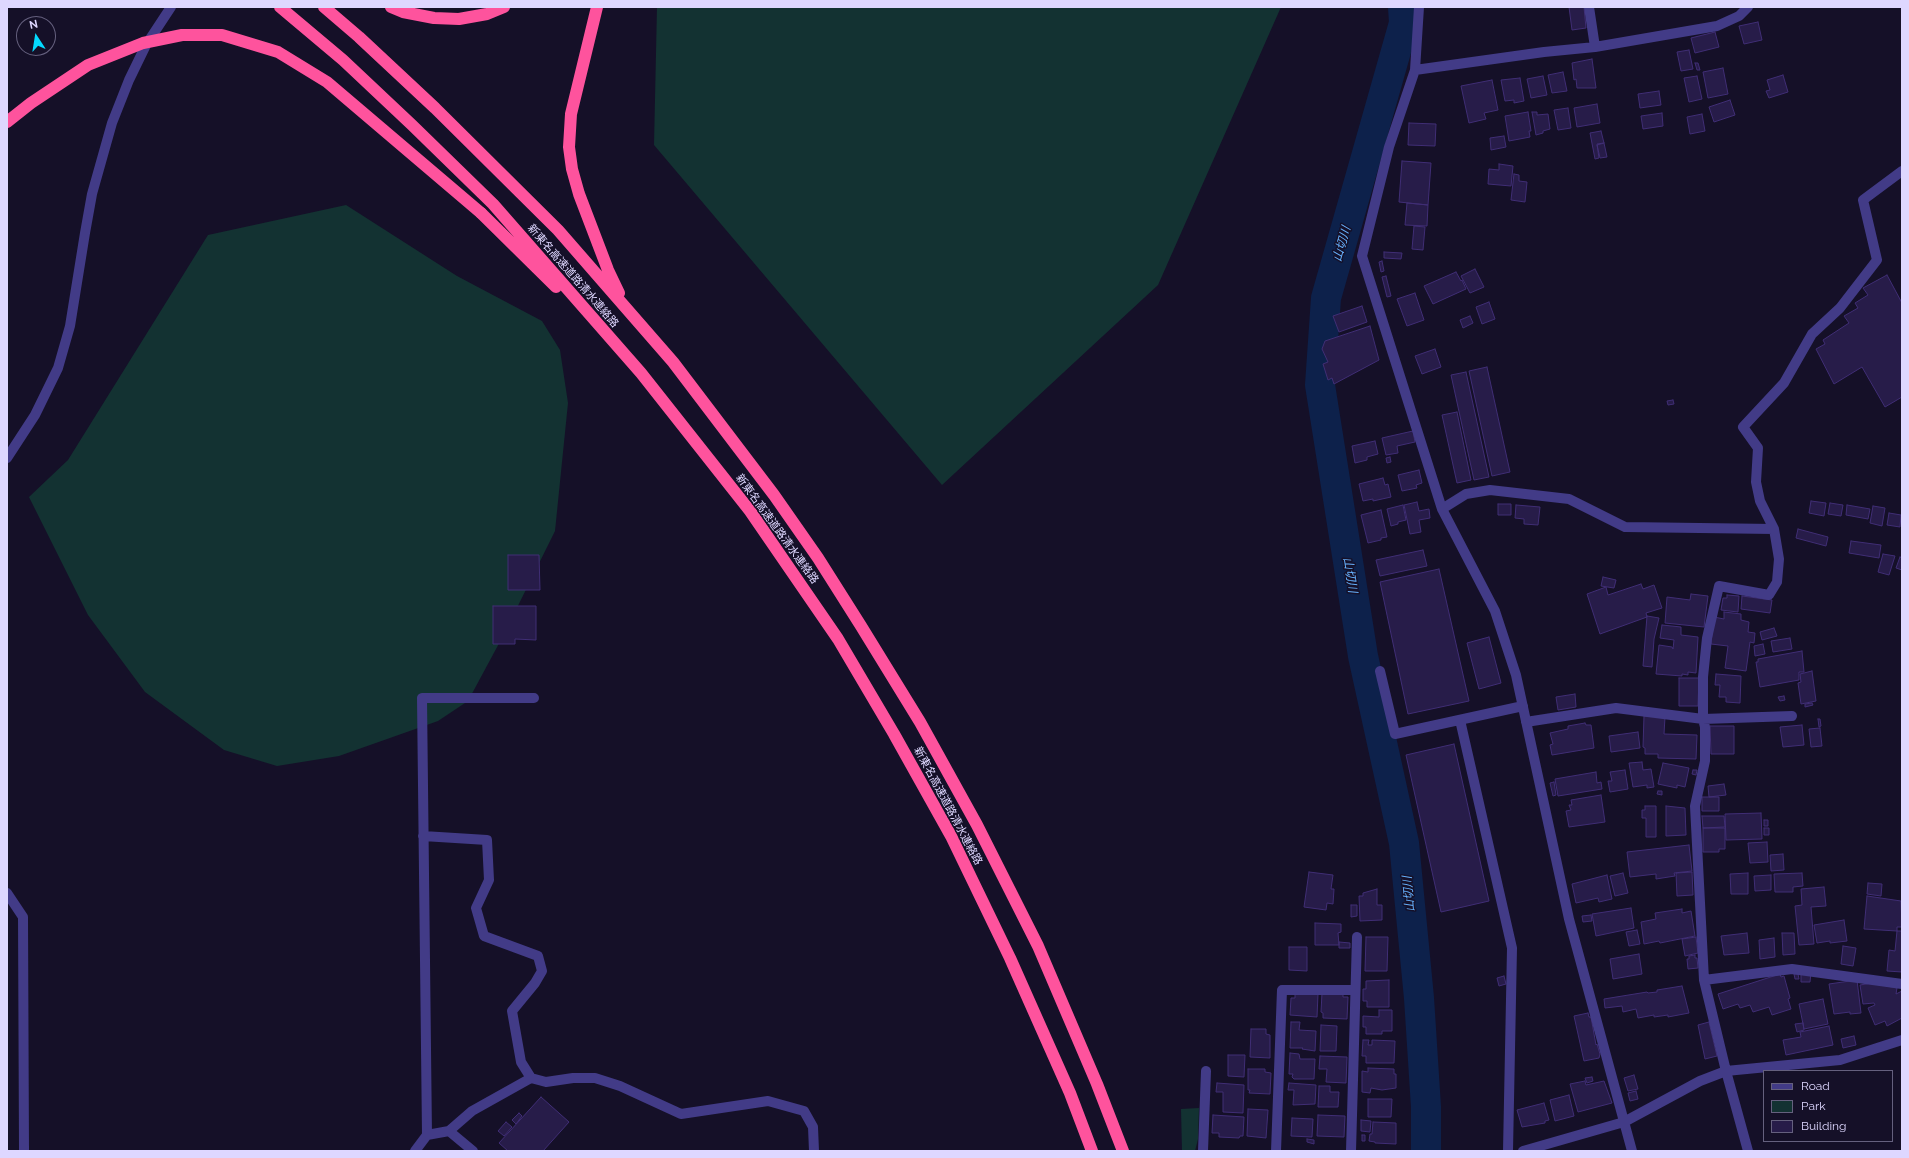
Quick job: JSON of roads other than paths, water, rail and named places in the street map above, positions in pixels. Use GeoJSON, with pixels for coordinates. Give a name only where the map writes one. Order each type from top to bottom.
{"type":"FeatureCollection","features":[{"type":"Feature","properties":{"kind":"highway","name":"新東名高速道路清水連絡路"},"geometry":{"type":"LineString","coordinates":[[280,7],[343,60],[493,204],[641,373],[750,511],[838,639],[894,734],[951,836],[1013,965],[1070,1092],[1092,1151]]}},
{"type":"Feature","properties":{"kind":"highway","name":"新東名高速道路清水連絡路"},"geometry":{"type":"LineString","coordinates":[[324,7],[359,37],[435,108],[558,230],[673,362],[731,436],[818,558],[920,722],[977,825],[1038,946],[1097,1084],[1123,1151]]}},
{"type":"Feature","properties":{"kind":"highway"},"geometry":{"type":"LineString","coordinates":[[391,7],[403,12],[434,18],[459,19],[487,14],[504,7]]}},
{"type":"Feature","properties":{"kind":"highway"},"geometry":{"type":"LineString","coordinates":[[597,7],[571,114],[569,147],[572,169],[579,194],[608,270],[627,309]]}},
{"type":"Feature","properties":{"kind":"highway"},"geometry":{"type":"LineString","coordinates":[[7,122],[31,103],[88,64],[143,43],[182,35],[222,35],[278,52],[327,82],[481,213],[641,373]]}},
{"type":"Feature","properties":{"kind":"street"},"geometry":{"type":"LineString","coordinates":[[7,458],[35,415],[58,368],[70,326],[92,194],[112,123],[129,80],[146,44],[171,7]]}},
{"type":"Feature","properties":{"kind":"street"},"geometry":{"type":"LineString","coordinates":[[1419,7],[1415,70],[1389,147],[1362,256],[1442,509],[1495,611],[1516,675],[1569,920],[1632,1151]]}},
{"type":"Feature","properties":{"kind":"street"},"geometry":{"type":"LineString","coordinates":[[1589,7],[1595,47]]}},
{"type":"Feature","properties":{"kind":"street"},"geometry":{"type":"LineString","coordinates":[[1415,70],[1544,52],[1595,47],[1717,26],[1739,16],[1748,7]]}},
{"type":"Feature","properties":{"kind":"street"},"geometry":{"type":"LineString","coordinates":[[1748,1151],[1726,1071],[1704,980],[1697,872],[1695,806],[1705,761],[1703,677],[1707,638],[1719,586],[1770,595],[1777,582],[1779,559],[1774,529],[1760,501],[1756,482],[1758,448],[1743,427],[1784,383],[1812,334],[1840,308],[1877,260],[1863,200],[1902,171]]}},
{"type":"Feature","properties":{"kind":"street"},"geometry":{"type":"LineString","coordinates":[[1442,509],[1466,494],[1490,490],[1569,499],[1625,527],[1774,529]]}},
{"type":"Feature","properties":{"kind":"street"},"geometry":{"type":"LineString","coordinates":[[1380,671],[1395,734],[1523,706]]}},
{"type":"Feature","properties":{"kind":"street"},"geometry":{"type":"LineString","coordinates":[[415,1151],[428,1135],[422,698],[534,698]]}},
{"type":"Feature","properties":{"kind":"street"},"geometry":{"type":"LineString","coordinates":[[1526,722],[1616,708],[1703,719],[1792,716]]}},
{"type":"Feature","properties":{"kind":"street"},"geometry":{"type":"LineString","coordinates":[[1460,720],[1512,948],[1508,1151]]}},
{"type":"Feature","properties":{"kind":"street"},"geometry":{"type":"LineString","coordinates":[[423,836],[487,840],[489,880],[476,908],[484,936],[538,956],[542,971],[535,983],[512,1011],[521,1062],[531,1078],[546,1082],[573,1078],[595,1078],[620,1086],[681,1114],[768,1101],[804,1111],[813,1127],[814,1151]]}},
{"type":"Feature","properties":{"kind":"street"},"geometry":{"type":"LineString","coordinates":[[7,892],[23,917],[24,1151]]}},
{"type":"Feature","properties":{"kind":"street"},"geometry":{"type":"LineString","coordinates":[[1351,1151],[1357,937]]}},
{"type":"Feature","properties":{"kind":"street"},"geometry":{"type":"LineString","coordinates":[[1704,980],[1792,969],[1902,984]]}},
{"type":"Feature","properties":{"kind":"street"},"geometry":{"type":"LineString","coordinates":[[1276,1151],[1282,990],[1355,990]]}},
{"type":"Feature","properties":{"kind":"street"},"geometry":{"type":"LineString","coordinates":[[1523,1151],[1624,1122],[1700,1081],[1726,1071],[1840,1060],[1902,1040]]}},
{"type":"Feature","properties":{"kind":"street"},"geometry":{"type":"LineString","coordinates":[[1203,1151],[1206,1071]]}},
{"type":"Feature","properties":{"kind":"street"},"geometry":{"type":"LineString","coordinates":[[428,1135],[450,1131],[472,1111],[531,1078]]}},
{"type":"Feature","properties":{"kind":"street"},"geometry":{"type":"LineString","coordinates":[[450,1131],[473,1151]]}},
{"type":"Feature","properties":{"kind":"waterway","name":"山切川"},"geometry":{"type":"LineString","coordinates":[[1403,7],[1404,23],[1326,298],[1320,385],[1363,656],[1404,843],[1419,998],[1426,1107],[1426,1151]]}}]}
